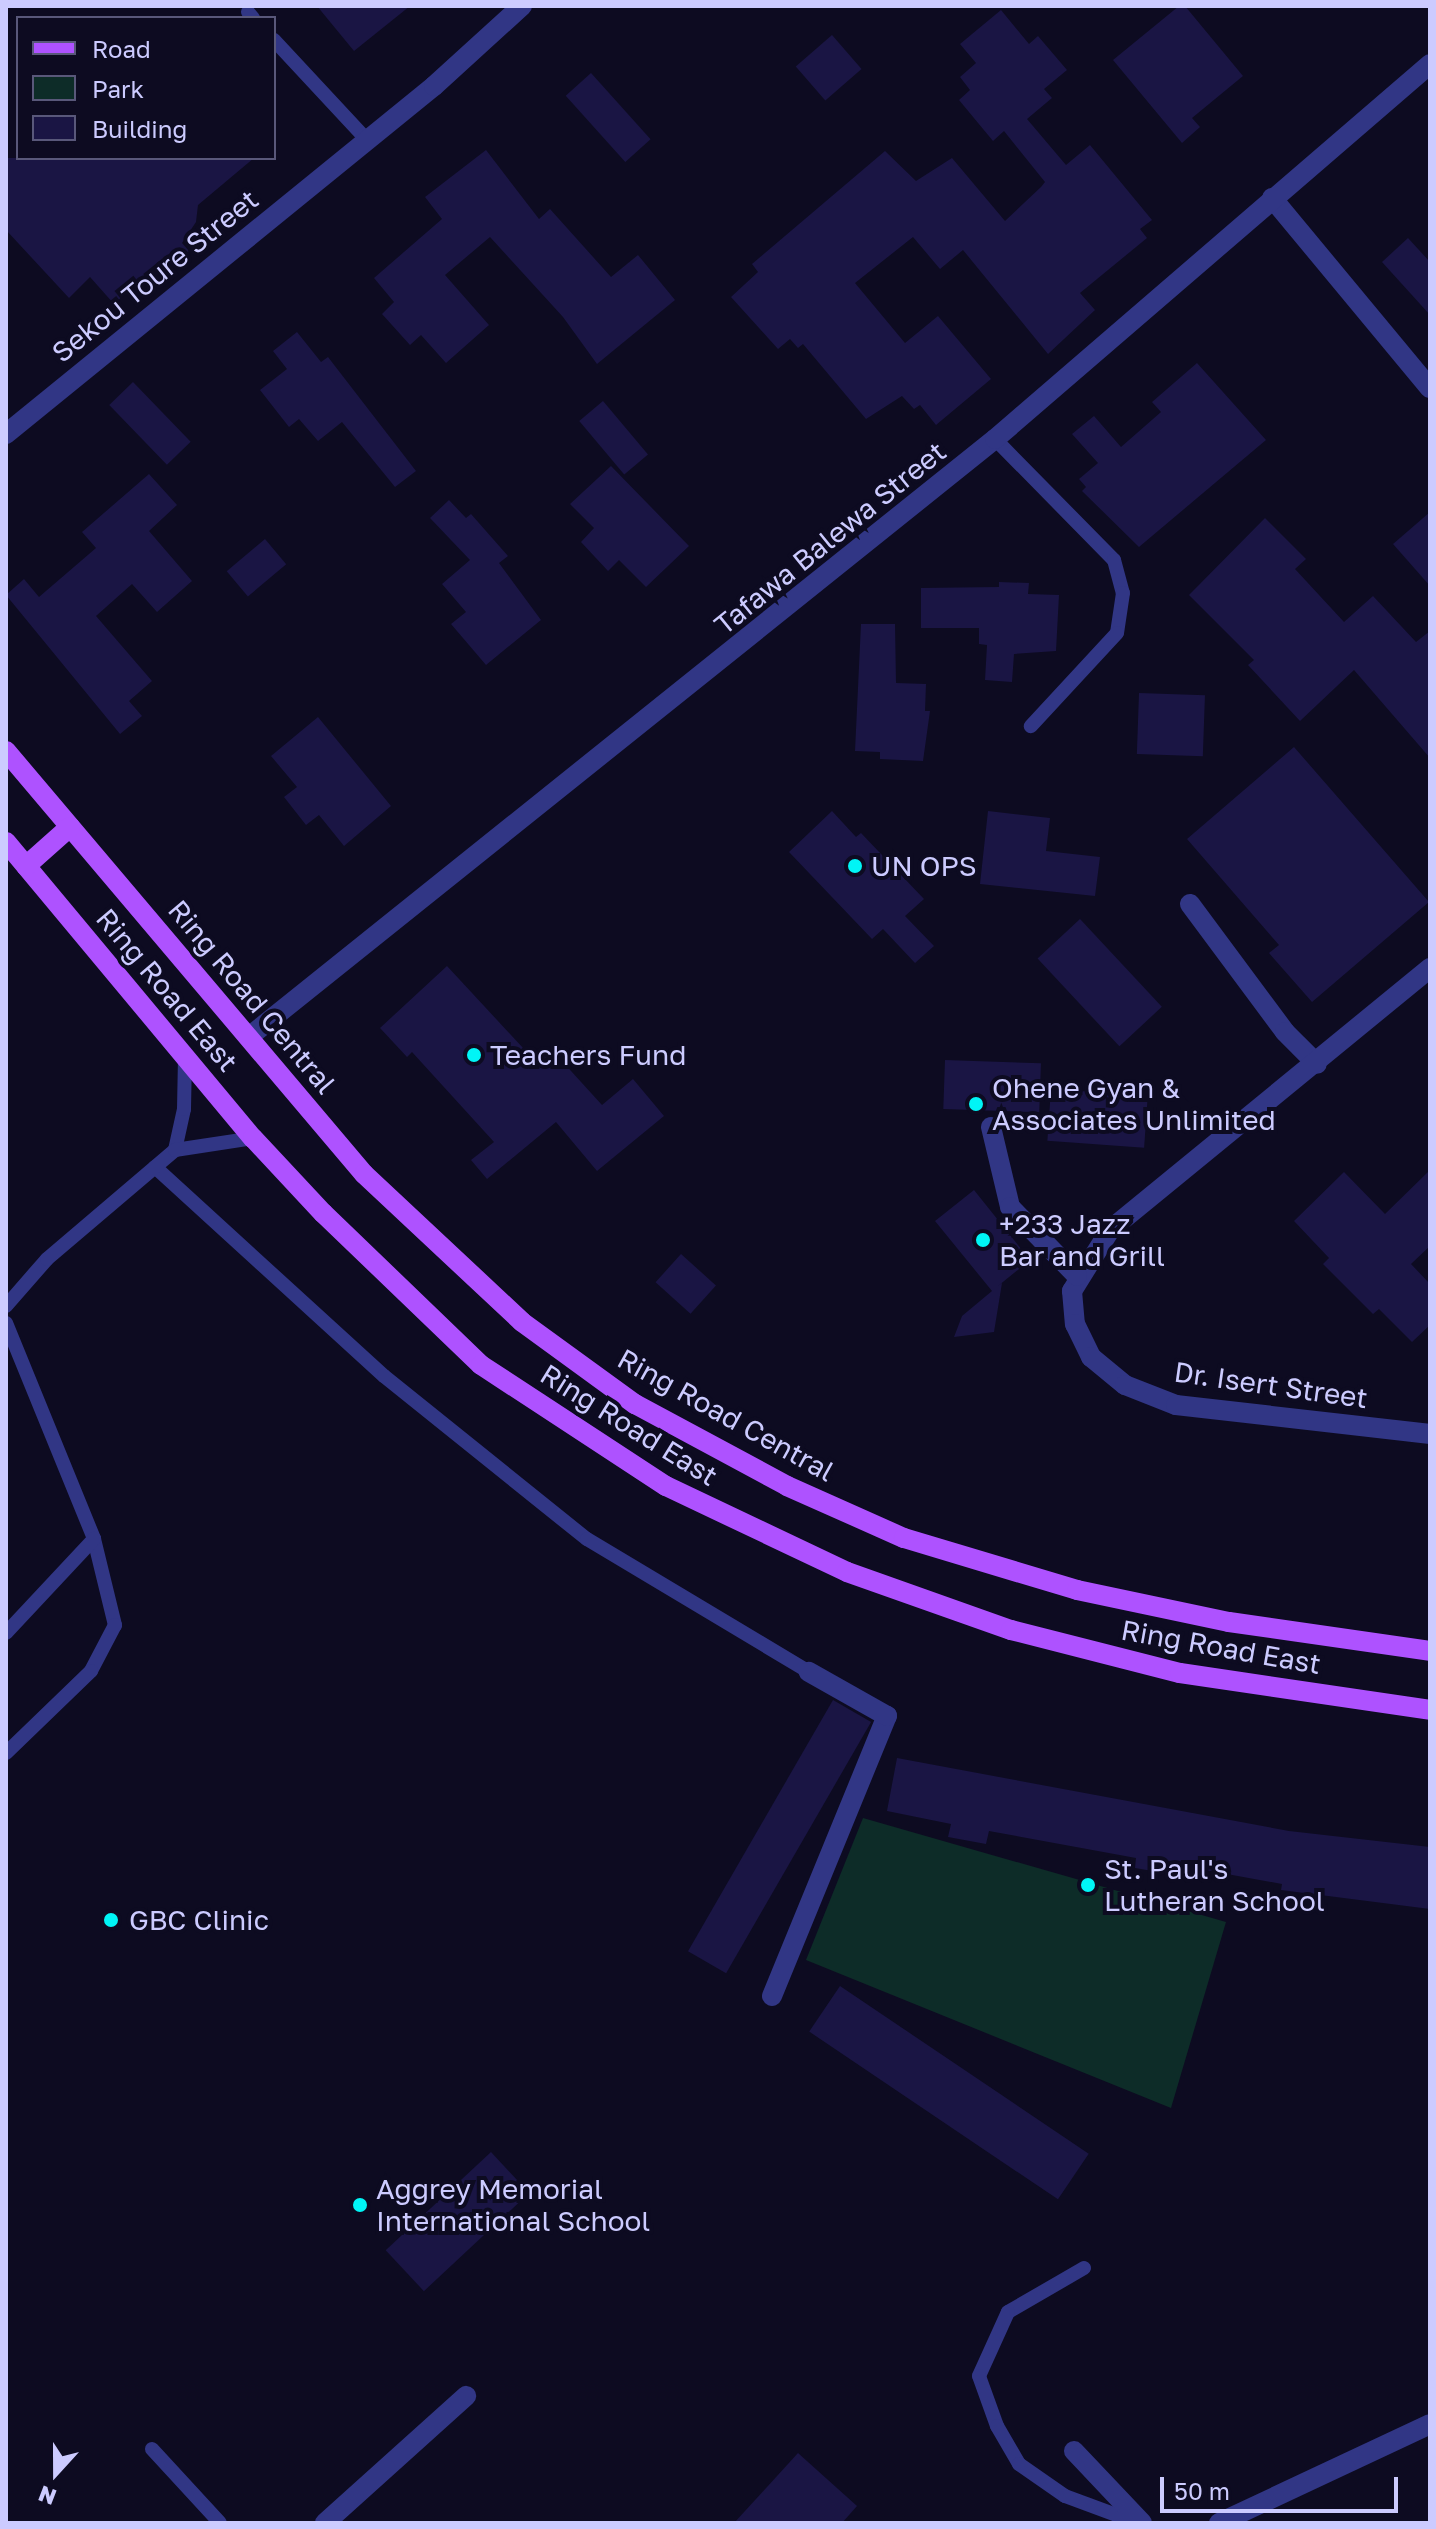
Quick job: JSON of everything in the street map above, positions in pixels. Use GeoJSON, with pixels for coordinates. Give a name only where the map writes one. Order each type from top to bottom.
{"type":"FeatureCollection","features":[{"type":"Feature","properties":{"kind":"main road","name":"Ring Road Central"},"geometry":{"type":"LineString","coordinates":[[6,751],[364,1174],[522,1322],[635,1404],[787,1486],[904,1538],[1077,1590],[1229,1622],[1430,1651]]}},
{"type":"Feature","properties":{"kind":"main road"},"geometry":{"type":"LineString","coordinates":[[26,866],[70,827]]}},
{"type":"Feature","properties":{"kind":"main road","name":"Ring Road East"},"geometry":{"type":"LineString","coordinates":[[6,842],[253,1138],[481,1365],[666,1486],[847,1572],[1011,1630],[1180,1673],[1430,1710]]}},
{"type":"Feature","properties":{"kind":"street","name":"Sekou Toure Street"},"geometry":{"type":"LineString","coordinates":[[6,434],[367,140],[522,6]]}},
{"type":"Feature","properties":{"kind":"street","name":"Tafawa Balewa Street"},"geometry":{"type":"LineString","coordinates":[[250,1036],[995,439],[1430,64]]}},
{"type":"Feature","properties":{"kind":"street"},"geometry":{"type":"LineString","coordinates":[[1272,198],[1430,388]]}},
{"type":"Feature","properties":{"kind":"street"},"geometry":{"type":"LineString","coordinates":[[1190,904],[1285,1032],[1317,1064]]}},
{"type":"Feature","properties":{"kind":"street"},"geometry":{"type":"LineString","coordinates":[[991,1127],[1010,1207],[1077,1276],[1110,1230],[1317,1064],[1430,968]]}},
{"type":"Feature","properties":{"kind":"street","name":"Dr. Isert Street"},"geometry":{"type":"LineString","coordinates":[[1077,1276],[1072,1291],[1075,1324],[1091,1357],[1125,1385],[1176,1405],[1430,1434]]}},
{"type":"Feature","properties":{"kind":"street"},"geometry":{"type":"LineString","coordinates":[[772,1996],[887,1716],[809,1672]]}},
{"type":"Feature","properties":{"kind":"street"},"geometry":{"type":"LineString","coordinates":[[325,2523],[466,2396]]}},
{"type":"Feature","properties":{"kind":"street"},"geometry":{"type":"LineString","coordinates":[[1219,2523],[1430,2424]]}},
{"type":"Feature","properties":{"kind":"street"},"geometry":{"type":"LineString","coordinates":[[1074,2451],[1140,2523]]}},
{"type":"Feature","properties":{"kind":"lane"},"geometry":{"type":"LineString","coordinates":[[276,42],[367,140]]}},
{"type":"Feature","properties":{"kind":"lane"},"geometry":{"type":"LineString","coordinates":[[995,439],[1114,560],[1123,593],[1117,633],[1031,726]]}},
{"type":"Feature","properties":{"kind":"lane"},"geometry":{"type":"LineString","coordinates":[[175,1150],[184,1109],[185,1054]]}},
{"type":"Feature","properties":{"kind":"lane"},"geometry":{"type":"LineString","coordinates":[[6,1306],[47,1259],[175,1150],[253,1138]]}},
{"type":"Feature","properties":{"kind":"lane"},"geometry":{"type":"LineString","coordinates":[[155,1167],[384,1376],[587,1539],[809,1672]]}},
{"type":"Feature","properties":{"kind":"lane"},"geometry":{"type":"LineString","coordinates":[[6,1323],[94,1539],[115,1625],[91,1671],[6,1753]]}},
{"type":"Feature","properties":{"kind":"lane"},"geometry":{"type":"LineString","coordinates":[[6,1633],[94,1539]]}},
{"type":"Feature","properties":{"kind":"lane"},"geometry":{"type":"LineString","coordinates":[[1084,2268],[1008,2312],[979,2376],[997,2426],[1019,2464],[1065,2496],[1140,2523]]}},
{"type":"Feature","properties":{"kind":"lane"},"geometry":{"type":"LineString","coordinates":[[152,2449],[220,2523]]}},
{"type":"Feature","properties":{"kind":"green space"},"geometry":{"type":"Polygon","coordinates":[[[863,1818],[1226,1922],[1171,2108],[806,1960],[863,1818]]]}},
{"type":"Feature","properties":{"kind":"building"},"geometry":{"type":"Polygon","coordinates":[[[317,6],[410,6],[354,51],[317,6]]]}},
{"type":"Feature","properties":{"kind":"building"},"geometry":{"type":"Polygon","coordinates":[[[1179,6],[1185,6],[1243,76],[1192,118],[1200,127],[1182,143],[1113,60],[1179,6]]]}},
{"type":"Feature","properties":{"kind":"building"},"geometry":{"type":"Polygon","coordinates":[[[1001,10],[1029,44],[1038,36],[1067,70],[1044,89],[1052,98],[1027,119],[1066,165],[1090,145],[1152,220],[1140,229],[1147,238],[1080,293],[1095,310],[1048,354],[963,250],[940,269],[913,237],[855,283],[905,343],[938,316],[991,379],[936,425],[920,405],[914,409],[902,396],[866,419],[803,344],[798,348],[790,339],[778,349],[731,297],[758,272],[752,264],[885,151],[916,181],[952,158],[1005,221],[1041,187],[1045,182],[1004,131],[993,141],[959,100],[970,90],[960,77],[976,63],[960,44],[1001,10]]]}},
{"type":"Feature","properties":{"kind":"building"},"geometry":{"type":"Polygon","coordinates":[[[832,35],[862,69],[825,100],[796,66],[832,35]]]}},
{"type":"Feature","properties":{"kind":"building"},"geometry":{"type":"Polygon","coordinates":[[[591,73],[651,139],[625,162],[566,96],[591,73]]]}},
{"type":"Feature","properties":{"kind":"building"},"geometry":{"type":"Polygon","coordinates":[[[486,150],[539,219],[550,209],[611,277],[638,255],[675,300],[597,364],[563,317],[490,237],[445,275],[489,325],[446,363],[421,335],[410,345],[382,314],[394,302],[374,278],[442,219],[425,197],[486,150]]]}},
{"type":"Feature","properties":{"kind":"building"},"geometry":{"type":"Polygon","coordinates":[[[6,158],[252,160],[198,205],[196,222],[182,243],[189,251],[162,273],[156,266],[114,304],[90,277],[69,298],[6,230],[6,158]]]}},
{"type":"Feature","properties":{"kind":"building"},"geometry":{"type":"Polygon","coordinates":[[[1408,238],[1430,262],[1430,315],[1382,262],[1408,238]]]}},
{"type":"Feature","properties":{"kind":"building"},"geometry":{"type":"Polygon","coordinates":[[[297,332],[321,362],[328,357],[416,471],[395,487],[342,422],[318,441],[299,419],[289,427],[260,390],[287,369],[273,351],[297,332]]]}},
{"type":"Feature","properties":{"kind":"building"},"geometry":{"type":"Polygon","coordinates":[[[1197,363],[1266,440],[1139,547],[1082,491],[1086,487],[1079,479],[1098,463],[1072,434],[1094,416],[1121,447],[1161,412],[1152,402],[1197,363]]]}},
{"type":"Feature","properties":{"kind":"building"},"geometry":{"type":"Polygon","coordinates":[[[133,382],[191,442],[167,465],[109,405],[133,382]]]}},
{"type":"Feature","properties":{"kind":"building"},"geometry":{"type":"Polygon","coordinates":[[[603,401],[648,455],[624,475],[579,421],[603,401]]]}},
{"type":"Feature","properties":{"kind":"building"},"geometry":{"type":"Polygon","coordinates":[[[611,466],[689,546],[646,587],[619,560],[608,571],[581,542],[594,528],[570,504],[611,466]]]}},
{"type":"Feature","properties":{"kind":"building"},"geometry":{"type":"Polygon","coordinates":[[[149,474],[177,505],[149,531],[192,581],[157,612],[132,584],[96,616],[152,681],[129,701],[142,716],[120,734],[6,595],[24,579],[39,597],[96,548],[82,532],[149,474]]]}},
{"type":"Feature","properties":{"kind":"building"},"geometry":{"type":"Polygon","coordinates":[[[449,500],[466,518],[471,514],[508,556],[499,563],[541,620],[486,665],[451,624],[466,612],[442,584],[470,560],[430,518],[449,500]]]}},
{"type":"Feature","properties":{"kind":"building"},"geometry":{"type":"Polygon","coordinates":[[[1430,512],[1430,586],[1393,544],[1430,512]]]}},
{"type":"Feature","properties":{"kind":"building"},"geometry":{"type":"Polygon","coordinates":[[[1265,518],[1306,559],[1295,569],[1344,622],[1373,596],[1416,642],[1430,631],[1430,758],[1354,670],[1300,721],[1248,665],[1254,660],[1189,595],[1265,518]]]}},
{"type":"Feature","properties":{"kind":"building"},"geometry":{"type":"Polygon","coordinates":[[[265,539],[286,564],[248,596],[227,571],[265,539]]]}},
{"type":"Feature","properties":{"kind":"building"},"geometry":{"type":"Polygon","coordinates":[[[999,582],[1029,583],[1028,594],[1059,595],[1056,651],[1014,654],[1012,682],[985,680],[987,645],[979,644],[979,628],[921,628],[921,588],[999,587],[999,582]]]}},
{"type":"Feature","properties":{"kind":"building"},"geometry":{"type":"Polygon","coordinates":[[[861,624],[895,624],[896,683],[926,684],[925,711],[930,711],[923,761],[880,759],[880,752],[855,751],[861,624]]]}},
{"type":"Feature","properties":{"kind":"building"},"geometry":{"type":"Polygon","coordinates":[[[1139,693],[1205,695],[1203,756],[1137,754],[1139,693]]]}},
{"type":"Feature","properties":{"kind":"building"},"geometry":{"type":"Polygon","coordinates":[[[318,717],[391,806],[344,846],[319,815],[306,825],[284,797],[297,787],[271,756],[318,717]]]}},
{"type":"Feature","properties":{"kind":"building"},"geometry":{"type":"Polygon","coordinates":[[[1294,747],[1429,902],[1312,1002],[1269,953],[1279,945],[1187,839],[1294,747]]]}},
{"type":"Feature","properties":{"kind":"building"},"geometry":{"type":"Polygon","coordinates":[[[832,811],[856,837],[861,833],[924,899],[905,916],[934,946],[915,963],[883,929],[872,939],[789,852],[832,811]]]}},
{"type":"Feature","properties":{"kind":"building"},"geometry":{"type":"Polygon","coordinates":[[[988,811],[1050,818],[1046,851],[1100,857],[1095,896],[980,884],[988,811]]]}},
{"type":"Feature","properties":{"kind":"building"},"geometry":{"type":"Polygon","coordinates":[[[1080,919],[1162,1007],[1119,1046],[1038,959],[1080,919]]]}},
{"type":"Feature","properties":{"kind":"building"},"geometry":{"type":"Polygon","coordinates":[[[447,966],[536,1062],[551,1049],[602,1105],[633,1079],[664,1116],[597,1171],[556,1122],[487,1179],[471,1160],[494,1142],[412,1052],[407,1057],[380,1028],[447,966]]]}},
{"type":"Feature","properties":{"kind":"building"},"geometry":{"type":"Polygon","coordinates":[[[945,1060],[1041,1063],[1039,1112],[943,1109],[945,1060]]]}},
{"type":"Feature","properties":{"kind":"building"},"geometry":{"type":"Polygon","coordinates":[[[1051,1089],[1148,1096],[1144,1148],[1047,1141],[1051,1089]]]}},
{"type":"Feature","properties":{"kind":"building"},"geometry":{"type":"Polygon","coordinates":[[[1430,1170],[1430,1246],[1411,1264],[1430,1284],[1430,1325],[1412,1342],[1379,1309],[1373,1314],[1323,1264],[1329,1258],[1294,1221],[1344,1172],[1385,1214],[1430,1170]]]}},
{"type":"Feature","properties":{"kind":"building","name":"+233 Jazz Bar and Grill"},"geometry":{"type":"Polygon","coordinates":[[[974,1190],[1030,1260],[998,1286],[1002,1283],[994,1332],[954,1337],[962,1316],[992,1291],[935,1221],[974,1190]]]}},
{"type":"Feature","properties":{"kind":"building"},"geometry":{"type":"Polygon","coordinates":[[[681,1254],[716,1285],[691,1314],[656,1282],[681,1254]]]}},
{"type":"Feature","properties":{"kind":"building"},"geometry":{"type":"Polygon","coordinates":[[[833,1700],[871,1722],[726,1973],[688,1951],[833,1700]]]}},
{"type":"Feature","properties":{"kind":"building"},"geometry":{"type":"Polygon","coordinates":[[[897,1758],[1289,1831],[1430,1847],[1430,1909],[1281,1890],[1282,1884],[1172,1864],[1170,1874],[1135,1868],[1136,1858],[989,1831],[986,1844],[948,1837],[951,1824],[887,1811],[897,1758]]]}},
{"type":"Feature","properties":{"kind":"building"},"geometry":{"type":"Polygon","coordinates":[[[840,1986],[1089,2154],[1058,2199],[809,2032],[840,1986]]]}},
{"type":"Feature","properties":{"kind":"building"},"geometry":{"type":"Polygon","coordinates":[[[491,2152],[529,2193],[424,2291],[386,2250],[491,2152]]]}},
{"type":"Feature","properties":{"kind":"building"},"geometry":{"type":"Polygon","coordinates":[[[798,2453],[857,2506],[842,2523],[734,2523],[798,2453]]]}},
{"type":"Feature","properties":{"kind":"place","name":"UN OPS"},"geometry":{"type":"Point","coordinates":[855,866]}},
{"type":"Feature","properties":{"kind":"place","name":"Teachers Fund"},"geometry":{"type":"Point","coordinates":[474,1055]}},
{"type":"Feature","properties":{"kind":"place","name":"Ohene Gyan & Associates Unlimited"},"geometry":{"type":"Point","coordinates":[976,1104]}},
{"type":"Feature","properties":{"kind":"place","name":"+233 Jazz Bar and Grill"},"geometry":{"type":"Point","coordinates":[983,1240]}},
{"type":"Feature","properties":{"kind":"place","name":"St. Paul's Lutheran School"},"geometry":{"type":"Point","coordinates":[1088,1885]}},
{"type":"Feature","properties":{"kind":"place","name":"GBC Clinic"},"geometry":{"type":"Point","coordinates":[111,1920]}},
{"type":"Feature","properties":{"kind":"place","name":"Aggrey Memorial International School"},"geometry":{"type":"Point","coordinates":[360,2205]}}]}
